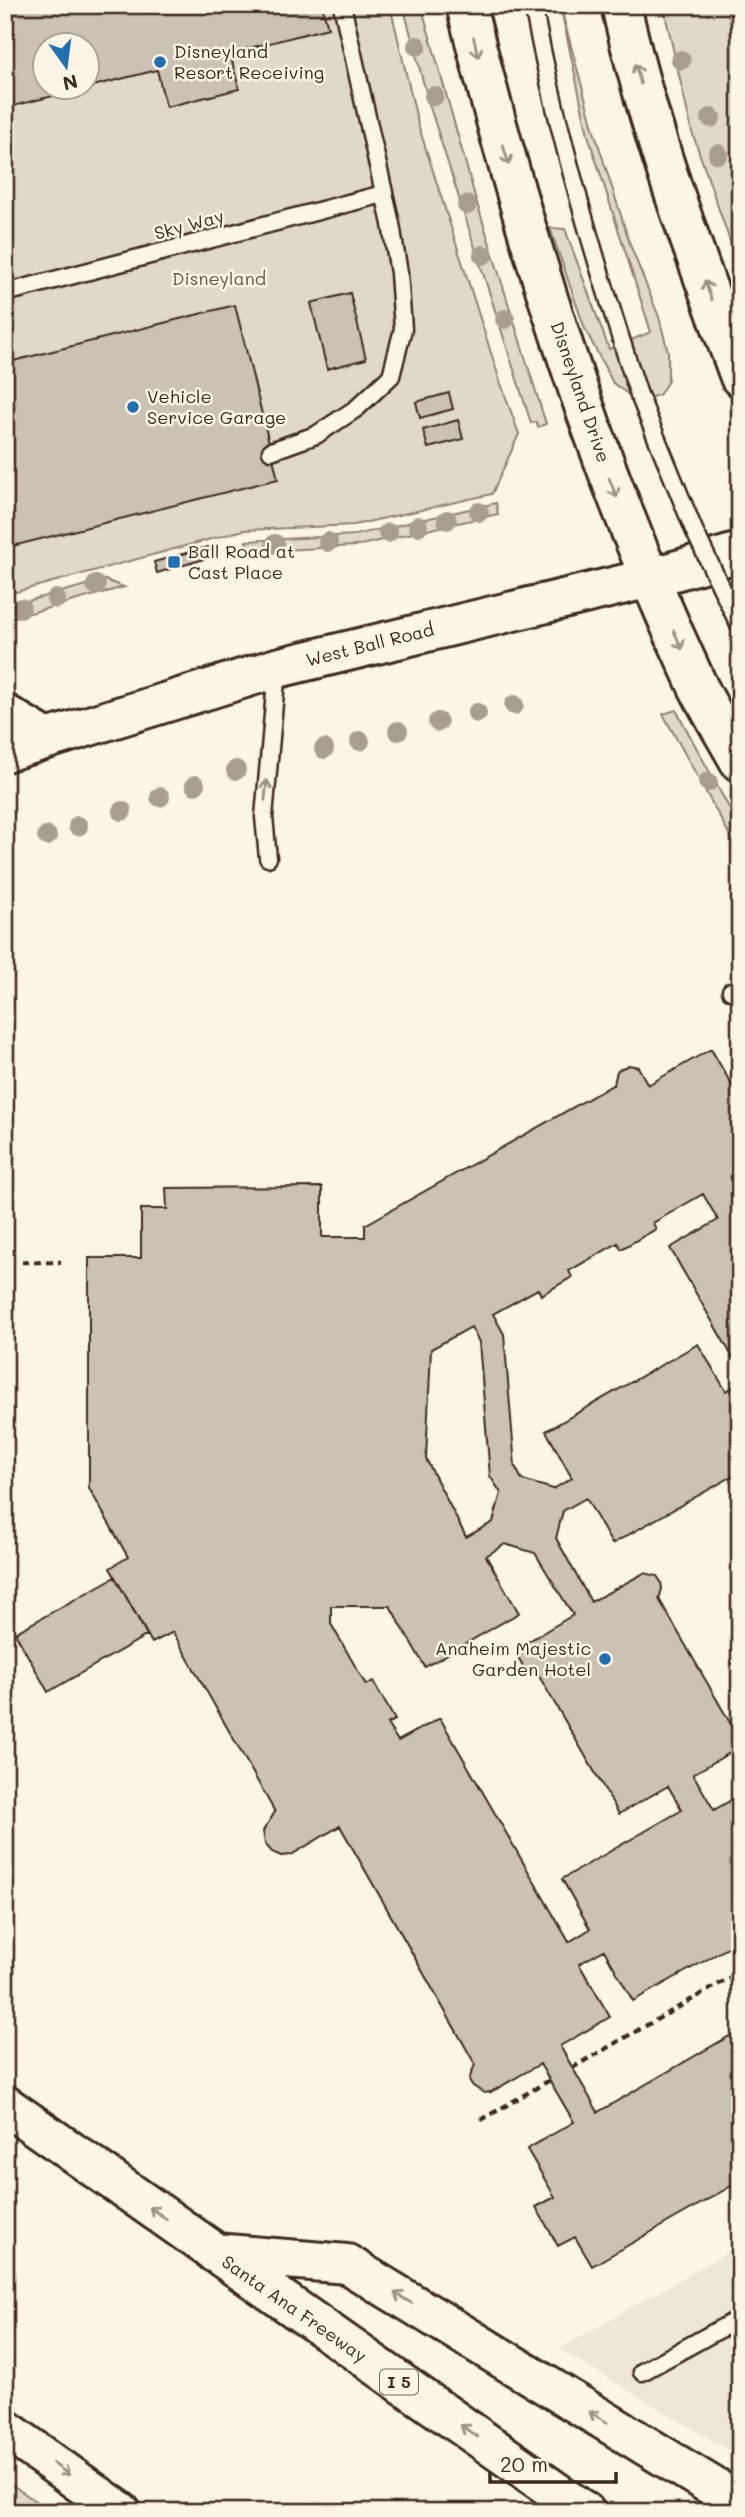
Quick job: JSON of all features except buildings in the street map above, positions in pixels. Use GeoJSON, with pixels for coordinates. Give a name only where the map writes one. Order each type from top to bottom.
{"type":"FeatureCollection","features":[{"type":"Feature","properties":{"kind":"main road","name":"Disneyland Drive"},"geometry":{"type":"LineString","coordinates":[[466,5],[535,258],[598,451],[695,680],[740,762]]}},
{"type":"Feature","properties":{"kind":"main road"},"geometry":{"type":"LineString","coordinates":[[621,5],[652,125],[740,377]]}},
{"type":"Feature","properties":{"kind":"main road","name":"West Ball Road"},"geometry":{"type":"LineString","coordinates":[[5,752],[277,668],[650,578],[740,552]]}},
{"type":"Feature","properties":{"kind":"main road"},"geometry":{"type":"LineString","coordinates":[[5,714],[47,739]]}},
{"type":"Feature","properties":{"kind":"main road","name":"Santa Ana Freeway"},"geometry":{"type":"LineString","coordinates":[[5,2105],[585,2512]]}},
{"type":"Feature","properties":{"kind":"main road"},"geometry":{"type":"LineString","coordinates":[[213,2253],[347,2264],[740,2503]]}},
{"type":"Feature","properties":{"kind":"main road"},"geometry":{"type":"LineString","coordinates":[[5,2429],[121,2512]]}},
{"type":"Feature","properties":{"kind":"lane"},"geometry":{"type":"LineString","coordinates":[[271,451],[316,435],[357,408],[391,376],[403,329],[399,273],[382,177],[342,5]]}},
{"type":"Feature","properties":{"kind":"lane"},"geometry":{"type":"LineString","coordinates":[[533,5],[564,149],[639,395],[694,530],[740,627]]}},
{"type":"Feature","properties":{"kind":"lane","name":"Sky Way"},"geometry":{"type":"LineString","coordinates":[[5,293],[383,194]]}},
{"type":"Feature","properties":{"kind":"lane"},"geometry":{"type":"LineString","coordinates":[[268,858],[264,817],[277,668]]}},
{"type":"Feature","properties":{"kind":"lane"},"geometry":{"type":"LineString","coordinates":[[642,2372],[740,2318]]}},
{"type":"Feature","properties":{"kind":"path"},"geometry":{"type":"LineString","coordinates":[[23,1262],[61,1262]]}},
{"type":"Feature","properties":{"kind":"path"},"geometry":{"type":"LineString","coordinates":[[572,2068],[740,1972]]}},
{"type":"Feature","properties":{"kind":"path"},"geometry":{"type":"LineString","coordinates":[[481,2120],[550,2080]]}},
{"type":"Feature","properties":{"kind":"shaded area"},"geometry":{"type":"Polygon","coordinates":[[[740,2245],[740,2457],[559,2349],[740,2245]]]}},
{"type":"Feature","properties":{"kind":"green space","name":"Disneyland"},"geometry":{"type":"Polygon","coordinates":[[[5,5],[390,5],[418,124],[519,434],[492,494],[354,525],[244,530],[5,595],[5,5]]]}},
{"type":"Feature","properties":{"kind":"green space"},"geometry":{"type":"Polygon","coordinates":[[[403,5],[421,5],[476,200],[546,424],[538,427],[536,422],[531,423],[429,104],[403,5]]]}},
{"type":"Feature","properties":{"kind":"green space"},"geometry":{"type":"Polygon","coordinates":[[[560,5],[594,131],[631,247],[659,317],[668,352],[668,381],[659,395],[637,401],[613,383],[585,329],[550,228],[565,229],[609,349],[651,332],[588,135],[560,5]]]}},
{"type":"Feature","properties":{"kind":"green space"},"geometry":{"type":"Polygon","coordinates":[[[663,5],[726,5],[740,61],[740,270],[692,132],[663,5]]]}},
{"type":"Feature","properties":{"kind":"green space"},"geometry":{"type":"Polygon","coordinates":[[[496,503],[498,514],[356,546],[249,552],[246,541],[355,535],[496,503]]]}},
{"type":"Feature","properties":{"kind":"green space"},"geometry":{"type":"Polygon","coordinates":[[[105,580],[124,587],[5,620],[5,607],[105,580]]]}},
{"type":"Feature","properties":{"kind":"green space"},"geometry":{"type":"Polygon","coordinates":[[[676,710],[740,828],[740,854],[663,714],[676,710]]]}},
{"type":"Feature","properties":{"kind":"green space"},"geometry":{"type":"Polygon","coordinates":[[[5,2480],[51,2512],[13,2512],[5,2507],[5,2480]]]}},
{"type":"Feature","properties":{"kind":"place","name":"Disneyland Resort Receiving"},"geometry":{"type":"Point","coordinates":[160,62]}},
{"type":"Feature","properties":{"kind":"place","name":"Vehicle Service Garage"},"geometry":{"type":"Point","coordinates":[133,407]}},
{"type":"Feature","properties":{"kind":"place","name":"Ball Road at Cast Place"},"geometry":{"type":"Point","coordinates":[174,562]}},
{"type":"Feature","properties":{"kind":"place","name":"Anaheim Majestic Garden Hotel"},"geometry":{"type":"Point","coordinates":[605,1659]}}]}
